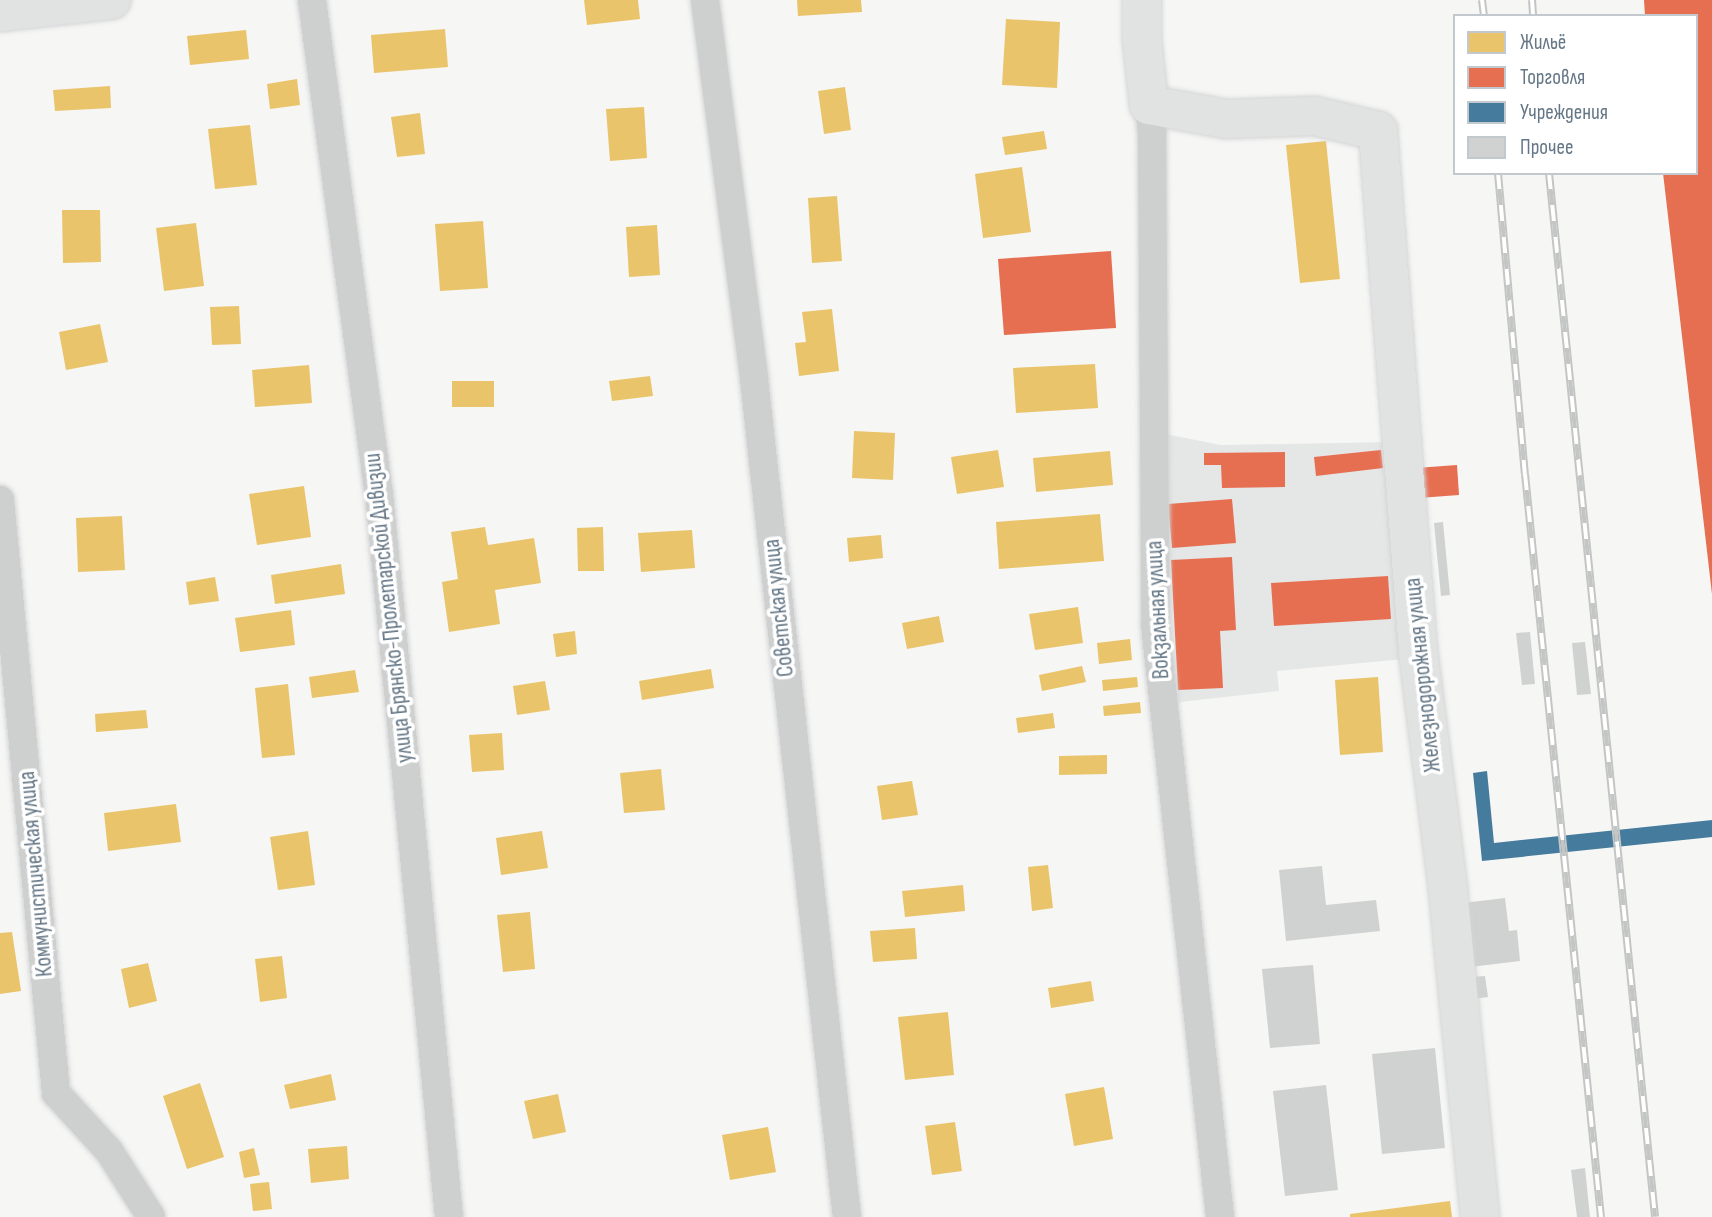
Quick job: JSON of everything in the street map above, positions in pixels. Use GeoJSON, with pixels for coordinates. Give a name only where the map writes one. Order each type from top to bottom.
{"type":"FeatureCollection","features":[{"type":"Feature","properties":{"kind":"street"},"geometry":{"type":"LineString","coordinates":[[0,12],[111,0]]}},
{"type":"Feature","properties":{"kind":"street","name":"улица Брянско-Пролетарской Дивизии"},"geometry":{"type":"LineString","coordinates":[[312,0],[379,494],[449,1217]]}},
{"type":"Feature","properties":{"kind":"street","name":"Советская улица"},"geometry":{"type":"LineString","coordinates":[[705,0],[754,379],[847,1217]]}},
{"type":"Feature","properties":{"kind":"street","name":"Вокзальная улица"},"geometry":{"type":"LineString","coordinates":[[1142,0],[1142,40],[1153,162],[1155,625],[1220,1217]]}},
{"type":"Feature","properties":{"kind":"street","name":"Железнодорожная улица"},"geometry":{"type":"LineString","coordinates":[[1149,105],[1226,119],[1315,116],[1378,131],[1418,651],[1448,890],[1480,1217]]}},
{"type":"Feature","properties":{"kind":"street","name":"Коммунистическая улица"},"geometry":{"type":"LineString","coordinates":[[0,500],[56,1093],[108,1152],[151,1217]]}},
{"type":"Feature","properties":{"kind":"shaded area"},"geometry":{"type":"Polygon","coordinates":[[[1160,433],[1221,445],[1390,442],[1404,659],[1277,671],[1279,691],[1171,703],[1160,433]]]}},
{"type":"Feature","properties":{"kind":"building: Жильё"},"geometry":{"type":"Polygon","coordinates":[[[584,0],[638,0],[640,19],[587,25],[584,0]]]}},
{"type":"Feature","properties":{"kind":"building: Жильё"},"geometry":{"type":"Polygon","coordinates":[[[797,0],[861,0],[862,12],[798,16],[797,0]]]}},
{"type":"Feature","properties":{"kind":"building: Жильё"},"geometry":{"type":"Polygon","coordinates":[[[1006,19],[1060,22],[1057,88],[1002,85],[1006,19]]]}},
{"type":"Feature","properties":{"kind":"building: Жильё"},"geometry":{"type":"Polygon","coordinates":[[[445,29],[448,67],[374,73],[371,35],[445,29]]]}},
{"type":"Feature","properties":{"kind":"building: Жильё"},"geometry":{"type":"Polygon","coordinates":[[[246,30],[249,59],[190,65],[187,36],[246,30]]]}},
{"type":"Feature","properties":{"kind":"building: Жильё"},"geometry":{"type":"Polygon","coordinates":[[[297,79],[300,105],[270,109],[267,84],[297,79]]]}},
{"type":"Feature","properties":{"kind":"building: Жильё"},"geometry":{"type":"Polygon","coordinates":[[[110,86],[111,108],[55,111],[53,90],[110,86]]]}},
{"type":"Feature","properties":{"kind":"building: Жильё"},"geometry":{"type":"Polygon","coordinates":[[[845,87],[851,130],[824,134],[818,91],[845,87]]]}},
{"type":"Feature","properties":{"kind":"building: Жильё"},"geometry":{"type":"Polygon","coordinates":[[[644,107],[647,158],[610,161],[606,109],[644,107]]]}},
{"type":"Feature","properties":{"kind":"building: Жильё"},"geometry":{"type":"Polygon","coordinates":[[[420,113],[425,154],[397,157],[391,117],[420,113]]]}},
{"type":"Feature","properties":{"kind":"building: Жильё"},"geometry":{"type":"Polygon","coordinates":[[[250,125],[257,185],[215,189],[208,129],[250,125]]]}},
{"type":"Feature","properties":{"kind":"building: Жильё"},"geometry":{"type":"Polygon","coordinates":[[[1044,131],[1047,149],[1005,155],[1002,137],[1044,131]]]}},
{"type":"Feature","properties":{"kind":"building: Жильё"},"geometry":{"type":"Polygon","coordinates":[[[1326,141],[1340,279],[1300,283],[1286,145],[1326,141]]]}},
{"type":"Feature","properties":{"kind":"building: Жильё"},"geometry":{"type":"Polygon","coordinates":[[[1022,167],[1031,232],[983,238],[975,174],[1022,167]]]}},
{"type":"Feature","properties":{"kind":"building: Жильё"},"geometry":{"type":"Polygon","coordinates":[[[837,196],[842,261],[812,263],[808,198],[837,196]]]}},
{"type":"Feature","properties":{"kind":"building: Жильё"},"geometry":{"type":"Polygon","coordinates":[[[62,210],[100,210],[101,262],[63,263],[62,210]]]}},
{"type":"Feature","properties":{"kind":"building: Жильё"},"geometry":{"type":"Polygon","coordinates":[[[483,221],[488,288],[440,291],[435,224],[483,221]]]}},
{"type":"Feature","properties":{"kind":"building: Жильё"},"geometry":{"type":"Polygon","coordinates":[[[196,223],[204,286],[164,291],[156,228],[196,223]]]}},
{"type":"Feature","properties":{"kind":"building: Жильё"},"geometry":{"type":"Polygon","coordinates":[[[657,225],[660,275],[629,277],[626,227],[657,225]]]}},
{"type":"Feature","properties":{"kind":"building: Жильё"},"geometry":{"type":"Polygon","coordinates":[[[239,306],[241,344],[212,345],[210,307],[239,306]]]}},
{"type":"Feature","properties":{"kind":"building: Жильё"},"geometry":{"type":"Polygon","coordinates":[[[832,309],[839,371],[799,376],[795,343],[806,342],[802,312],[832,309]]]}},
{"type":"Feature","properties":{"kind":"building: Жильё"},"geometry":{"type":"Polygon","coordinates":[[[100,324],[108,362],[66,370],[59,332],[100,324]]]}},
{"type":"Feature","properties":{"kind":"building: Жильё"},"geometry":{"type":"Polygon","coordinates":[[[1095,364],[1098,408],[1016,413],[1013,368],[1095,364]]]}},
{"type":"Feature","properties":{"kind":"building: Жильё"},"geometry":{"type":"Polygon","coordinates":[[[309,365],[312,403],[255,407],[252,370],[309,365]]]}},
{"type":"Feature","properties":{"kind":"building: Жильё"},"geometry":{"type":"Polygon","coordinates":[[[650,376],[653,396],[612,401],[609,381],[650,376]]]}},
{"type":"Feature","properties":{"kind":"building: Жильё"},"geometry":{"type":"Polygon","coordinates":[[[452,381],[494,381],[494,407],[452,407],[452,381]]]}},
{"type":"Feature","properties":{"kind":"building: Жильё"},"geometry":{"type":"Polygon","coordinates":[[[854,431],[895,433],[893,480],[852,478],[854,431]]]}},
{"type":"Feature","properties":{"kind":"building: Жильё"},"geometry":{"type":"Polygon","coordinates":[[[998,450],[1004,487],[957,494],[951,457],[998,450]]]}},
{"type":"Feature","properties":{"kind":"building: Жильё"},"geometry":{"type":"Polygon","coordinates":[[[1110,451],[1113,485],[1036,492],[1033,458],[1110,451]]]}},
{"type":"Feature","properties":{"kind":"building: Жильё"},"geometry":{"type":"Polygon","coordinates":[[[304,486],[311,537],[257,545],[249,494],[304,486]]]}},
{"type":"Feature","properties":{"kind":"building: Жильё"},"geometry":{"type":"Polygon","coordinates":[[[1100,514],[1104,561],[999,569],[996,522],[1100,514]]]}},
{"type":"Feature","properties":{"kind":"building: Жильё"},"geometry":{"type":"Polygon","coordinates":[[[122,516],[125,570],[78,572],[76,518],[122,516]]]}},
{"type":"Feature","properties":{"kind":"building: Жильё"},"geometry":{"type":"Polygon","coordinates":[[[485,527],[488,545],[534,538],[541,583],[495,590],[500,624],[449,632],[442,582],[458,579],[451,532],[485,527]]]}},
{"type":"Feature","properties":{"kind":"building: Жильё"},"geometry":{"type":"Polygon","coordinates":[[[603,527],[604,571],[578,571],[577,528],[603,527]]]}},
{"type":"Feature","properties":{"kind":"building: Жильё"},"geometry":{"type":"Polygon","coordinates":[[[692,530],[695,568],[641,572],[638,533],[692,530]]]}},
{"type":"Feature","properties":{"kind":"building: Жильё"},"geometry":{"type":"Polygon","coordinates":[[[881,535],[883,558],[849,562],[847,538],[881,535]]]}},
{"type":"Feature","properties":{"kind":"building: Жильё"},"geometry":{"type":"Polygon","coordinates":[[[341,564],[345,594],[275,604],[271,575],[341,564]]]}},
{"type":"Feature","properties":{"kind":"building: Жильё"},"geometry":{"type":"Polygon","coordinates":[[[215,577],[219,601],[189,605],[186,582],[215,577]]]}},
{"type":"Feature","properties":{"kind":"building: Жильё"},"geometry":{"type":"Polygon","coordinates":[[[1078,607],[1083,643],[1035,650],[1029,614],[1078,607]]]}},
{"type":"Feature","properties":{"kind":"building: Жильё"},"geometry":{"type":"Polygon","coordinates":[[[291,610],[295,645],[240,652],[235,618],[291,610]]]}},
{"type":"Feature","properties":{"kind":"building: Жильё"},"geometry":{"type":"Polygon","coordinates":[[[939,616],[944,642],[907,649],[902,623],[939,616]]]}},
{"type":"Feature","properties":{"kind":"building: Жильё"},"geometry":{"type":"Polygon","coordinates":[[[575,631],[577,654],[556,657],[553,634],[575,631]]]}},
{"type":"Feature","properties":{"kind":"building: Жильё"},"geometry":{"type":"Polygon","coordinates":[[[1130,639],[1132,660],[1099,664],[1097,643],[1130,639]]]}},
{"type":"Feature","properties":{"kind":"building: Жильё"},"geometry":{"type":"Polygon","coordinates":[[[1082,666],[1086,682],[1042,691],[1039,675],[1082,666]]]}},
{"type":"Feature","properties":{"kind":"building: Жильё"},"geometry":{"type":"Polygon","coordinates":[[[711,669],[714,688],[642,700],[639,681],[711,669]]]}},
{"type":"Feature","properties":{"kind":"building: Жильё"},"geometry":{"type":"Polygon","coordinates":[[[355,670],[359,692],[312,698],[309,677],[355,670]]]}},
{"type":"Feature","properties":{"kind":"building: Жильё"},"geometry":{"type":"Polygon","coordinates":[[[1137,677],[1138,687],[1103,691],[1102,680],[1137,677]]]}},
{"type":"Feature","properties":{"kind":"building: Жильё"},"geometry":{"type":"Polygon","coordinates":[[[1378,677],[1383,752],[1340,755],[1335,680],[1378,677]]]}},
{"type":"Feature","properties":{"kind":"building: Жильё"},"geometry":{"type":"Polygon","coordinates":[[[545,681],[550,710],[517,715],[513,686],[545,681]]]}},
{"type":"Feature","properties":{"kind":"building: Жильё"},"geometry":{"type":"Polygon","coordinates":[[[288,684],[295,755],[262,758],[255,688],[288,684]]]}},
{"type":"Feature","properties":{"kind":"building: Жильё"},"geometry":{"type":"Polygon","coordinates":[[[1140,702],[1141,713],[1104,716],[1103,706],[1140,702]]]}},
{"type":"Feature","properties":{"kind":"building: Жильё"},"geometry":{"type":"Polygon","coordinates":[[[146,710],[148,728],[96,732],[95,714],[146,710]]]}},
{"type":"Feature","properties":{"kind":"building: Жильё"},"geometry":{"type":"Polygon","coordinates":[[[1053,713],[1055,728],[1018,733],[1016,718],[1053,713]]]}},
{"type":"Feature","properties":{"kind":"building: Жильё"},"geometry":{"type":"Polygon","coordinates":[[[502,733],[504,770],[472,772],[469,735],[502,733]]]}},
{"type":"Feature","properties":{"kind":"building: Жильё"},"geometry":{"type":"Polygon","coordinates":[[[1107,755],[1107,774],[1059,775],[1059,756],[1107,755]]]}},
{"type":"Feature","properties":{"kind":"building: Жильё"},"geometry":{"type":"Polygon","coordinates":[[[661,769],[665,810],[624,813],[620,773],[661,769]]]}},
{"type":"Feature","properties":{"kind":"building: Жильё"},"geometry":{"type":"Polygon","coordinates":[[[912,781],[918,815],[882,820],[877,786],[912,781]]]}},
{"type":"Feature","properties":{"kind":"building: Жильё"},"geometry":{"type":"Polygon","coordinates":[[[176,804],[181,842],[108,851],[104,813],[176,804]]]}},
{"type":"Feature","properties":{"kind":"building: Жильё"},"geometry":{"type":"Polygon","coordinates":[[[308,831],[315,885],[278,890],[270,837],[308,831]]]}},
{"type":"Feature","properties":{"kind":"building: Жильё"},"geometry":{"type":"Polygon","coordinates":[[[542,831],[548,868],[501,875],[496,838],[542,831]]]}},
{"type":"Feature","properties":{"kind":"building: Жильё"},"geometry":{"type":"Polygon","coordinates":[[[1048,865],[1053,908],[1032,911],[1028,867],[1048,865]]]}},
{"type":"Feature","properties":{"kind":"building: Жильё"},"geometry":{"type":"Polygon","coordinates":[[[963,885],[965,911],[905,917],[902,891],[963,885]]]}},
{"type":"Feature","properties":{"kind":"building: Жильё"},"geometry":{"type":"Polygon","coordinates":[[[530,912],[535,969],[503,972],[497,915],[530,912]]]}},
{"type":"Feature","properties":{"kind":"building: Жильё"},"geometry":{"type":"Polygon","coordinates":[[[915,928],[917,959],[873,962],[870,931],[915,928]]]}},
{"type":"Feature","properties":{"kind":"building: Жильё"},"geometry":{"type":"Polygon","coordinates":[[[12,932],[21,991],[0,994],[0,933],[12,932]]]}},
{"type":"Feature","properties":{"kind":"building: Жильё"},"geometry":{"type":"Polygon","coordinates":[[[282,956],[287,998],[260,1002],[255,959],[282,956]]]}},
{"type":"Feature","properties":{"kind":"building: Жильё"},"geometry":{"type":"Polygon","coordinates":[[[148,963],[157,1001],[129,1008],[121,969],[148,963]]]}},
{"type":"Feature","properties":{"kind":"building: Жильё"},"geometry":{"type":"Polygon","coordinates":[[[1091,981],[1094,1001],[1051,1008],[1048,988],[1091,981]]]}},
{"type":"Feature","properties":{"kind":"building: Жильё"},"geometry":{"type":"Polygon","coordinates":[[[948,1012],[954,1075],[905,1080],[898,1017],[948,1012]]]}},
{"type":"Feature","properties":{"kind":"building: Жильё"},"geometry":{"type":"Polygon","coordinates":[[[331,1074],[336,1100],[290,1109],[284,1085],[331,1074]]]}},
{"type":"Feature","properties":{"kind":"building: Жильё"},"geometry":{"type":"Polygon","coordinates":[[[200,1083],[224,1157],[187,1169],[163,1096],[200,1083]]]}},
{"type":"Feature","properties":{"kind":"building: Жильё"},"geometry":{"type":"Polygon","coordinates":[[[1104,1087],[1113,1139],[1074,1146],[1065,1094],[1104,1087]]]}},
{"type":"Feature","properties":{"kind":"building: Жильё"},"geometry":{"type":"Polygon","coordinates":[[[558,1094],[566,1132],[533,1139],[524,1101],[558,1094]]]}},
{"type":"Feature","properties":{"kind":"building: Жильё"},"geometry":{"type":"Polygon","coordinates":[[[955,1122],[962,1171],[932,1175],[925,1126],[955,1122]]]}},
{"type":"Feature","properties":{"kind":"building: Жильё"},"geometry":{"type":"Polygon","coordinates":[[[768,1127],[776,1172],[730,1180],[722,1135],[768,1127]]]}},
{"type":"Feature","properties":{"kind":"building: Жильё"},"geometry":{"type":"Polygon","coordinates":[[[347,1146],[349,1179],[311,1183],[308,1149],[347,1146]]]}},
{"type":"Feature","properties":{"kind":"building: Жильё"},"geometry":{"type":"Polygon","coordinates":[[[254,1148],[260,1175],[244,1178],[239,1152],[254,1148]]]}},
{"type":"Feature","properties":{"kind":"building: Жильё"},"geometry":{"type":"Polygon","coordinates":[[[269,1182],[272,1209],[253,1211],[250,1184],[269,1182]]]}},
{"type":"Feature","properties":{"kind":"building: Жильё"},"geometry":{"type":"Polygon","coordinates":[[[1450,1201],[1452,1217],[1350,1217],[1350,1214],[1450,1201]]]}},
{"type":"Feature","properties":{"kind":"building: Торговля"},"geometry":{"type":"Polygon","coordinates":[[[1644,0],[1712,0],[1712,594],[1663,175],[1698,175],[1698,14],[1645,14],[1644,0]]]}},
{"type":"Feature","properties":{"kind":"building: Торговля"},"geometry":{"type":"Polygon","coordinates":[[[1111,251],[1116,328],[1004,335],[998,259],[1111,251]]]}},
{"type":"Feature","properties":{"kind":"building: Торговля"},"geometry":{"type":"Polygon","coordinates":[[[1381,450],[1383,468],[1316,476],[1314,457],[1381,450]]]}},
{"type":"Feature","properties":{"kind":"building: Торговля"},"geometry":{"type":"Polygon","coordinates":[[[1285,452],[1285,487],[1222,488],[1221,465],[1204,465],[1204,453],[1285,452]]]}},
{"type":"Feature","properties":{"kind":"building: Торговля"},"geometry":{"type":"Polygon","coordinates":[[[1457,465],[1459,495],[1419,498],[1416,468],[1457,465]]]}},
{"type":"Feature","properties":{"kind":"building: Торговля"},"geometry":{"type":"Polygon","coordinates":[[[1232,499],[1236,543],[1172,548],[1168,504],[1232,499]]]}},
{"type":"Feature","properties":{"kind":"building: Торговля"},"geometry":{"type":"Polygon","coordinates":[[[1232,557],[1236,630],[1220,631],[1223,688],[1178,690],[1171,560],[1232,557]]]}},
{"type":"Feature","properties":{"kind":"building: Торговля"},"geometry":{"type":"Polygon","coordinates":[[[1388,576],[1391,619],[1274,626],[1271,583],[1388,576]]]}},
{"type":"Feature","properties":{"kind":"building: Учреждения"},"geometry":{"type":"Polygon","coordinates":[[[1487,771],[1494,843],[1712,820],[1712,837],[1482,861],[1473,773],[1487,771]]]}},
{"type":"Feature","properties":{"kind":"building: Прочее"},"geometry":{"type":"Polygon","coordinates":[[[1443,522],[1450,595],[1441,596],[1434,523],[1443,522]]]}},
{"type":"Feature","properties":{"kind":"building: Прочее"},"geometry":{"type":"Polygon","coordinates":[[[1530,632],[1535,684],[1522,685],[1516,633],[1530,632]]]}},
{"type":"Feature","properties":{"kind":"building: Прочее"},"geometry":{"type":"Polygon","coordinates":[[[1585,642],[1591,694],[1577,695],[1572,643],[1585,642]]]}},
{"type":"Feature","properties":{"kind":"building: Прочее"},"geometry":{"type":"Polygon","coordinates":[[[1322,866],[1326,905],[1376,900],[1380,931],[1286,941],[1279,870],[1322,866]]]}},
{"type":"Feature","properties":{"kind":"building: Прочее"},"geometry":{"type":"Polygon","coordinates":[[[1505,898],[1509,931],[1517,930],[1520,961],[1470,967],[1463,903],[1505,898]]]}},
{"type":"Feature","properties":{"kind":"building: Прочее"},"geometry":{"type":"Polygon","coordinates":[[[1313,965],[1320,1044],[1270,1048],[1262,969],[1313,965]]]}},
{"type":"Feature","properties":{"kind":"building: Прочее"},"geometry":{"type":"Polygon","coordinates":[[[1485,976],[1488,997],[1473,999],[1471,977],[1485,976]]]}},
{"type":"Feature","properties":{"kind":"building: Прочее"},"geometry":{"type":"Polygon","coordinates":[[[1435,1048],[1445,1148],[1382,1154],[1372,1054],[1435,1048]]]}},
{"type":"Feature","properties":{"kind":"building: Прочее"},"geometry":{"type":"Polygon","coordinates":[[[1326,1085],[1338,1190],[1285,1196],[1273,1091],[1326,1085]]]}},
{"type":"Feature","properties":{"kind":"building: Прочее"},"geometry":{"type":"Polygon","coordinates":[[[1585,1168],[1590,1217],[1577,1217],[1571,1170],[1585,1168]]]}},
{"type":"Feature","properties":{"kind":"railway"},"geometry":{"type":"LineString","coordinates":[[1482,0],[1484,14]]}},
{"type":"Feature","properties":{"kind":"railway"},"geometry":{"type":"LineString","coordinates":[[1532,0],[1533,14]]}},
{"type":"Feature","properties":{"kind":"railway"},"geometry":{"type":"LineString","coordinates":[[1498,175],[1525,474],[1601,1217]]}},
{"type":"Feature","properties":{"kind":"railway"},"geometry":{"type":"LineString","coordinates":[[1549,175],[1655,1217]]}}]}
